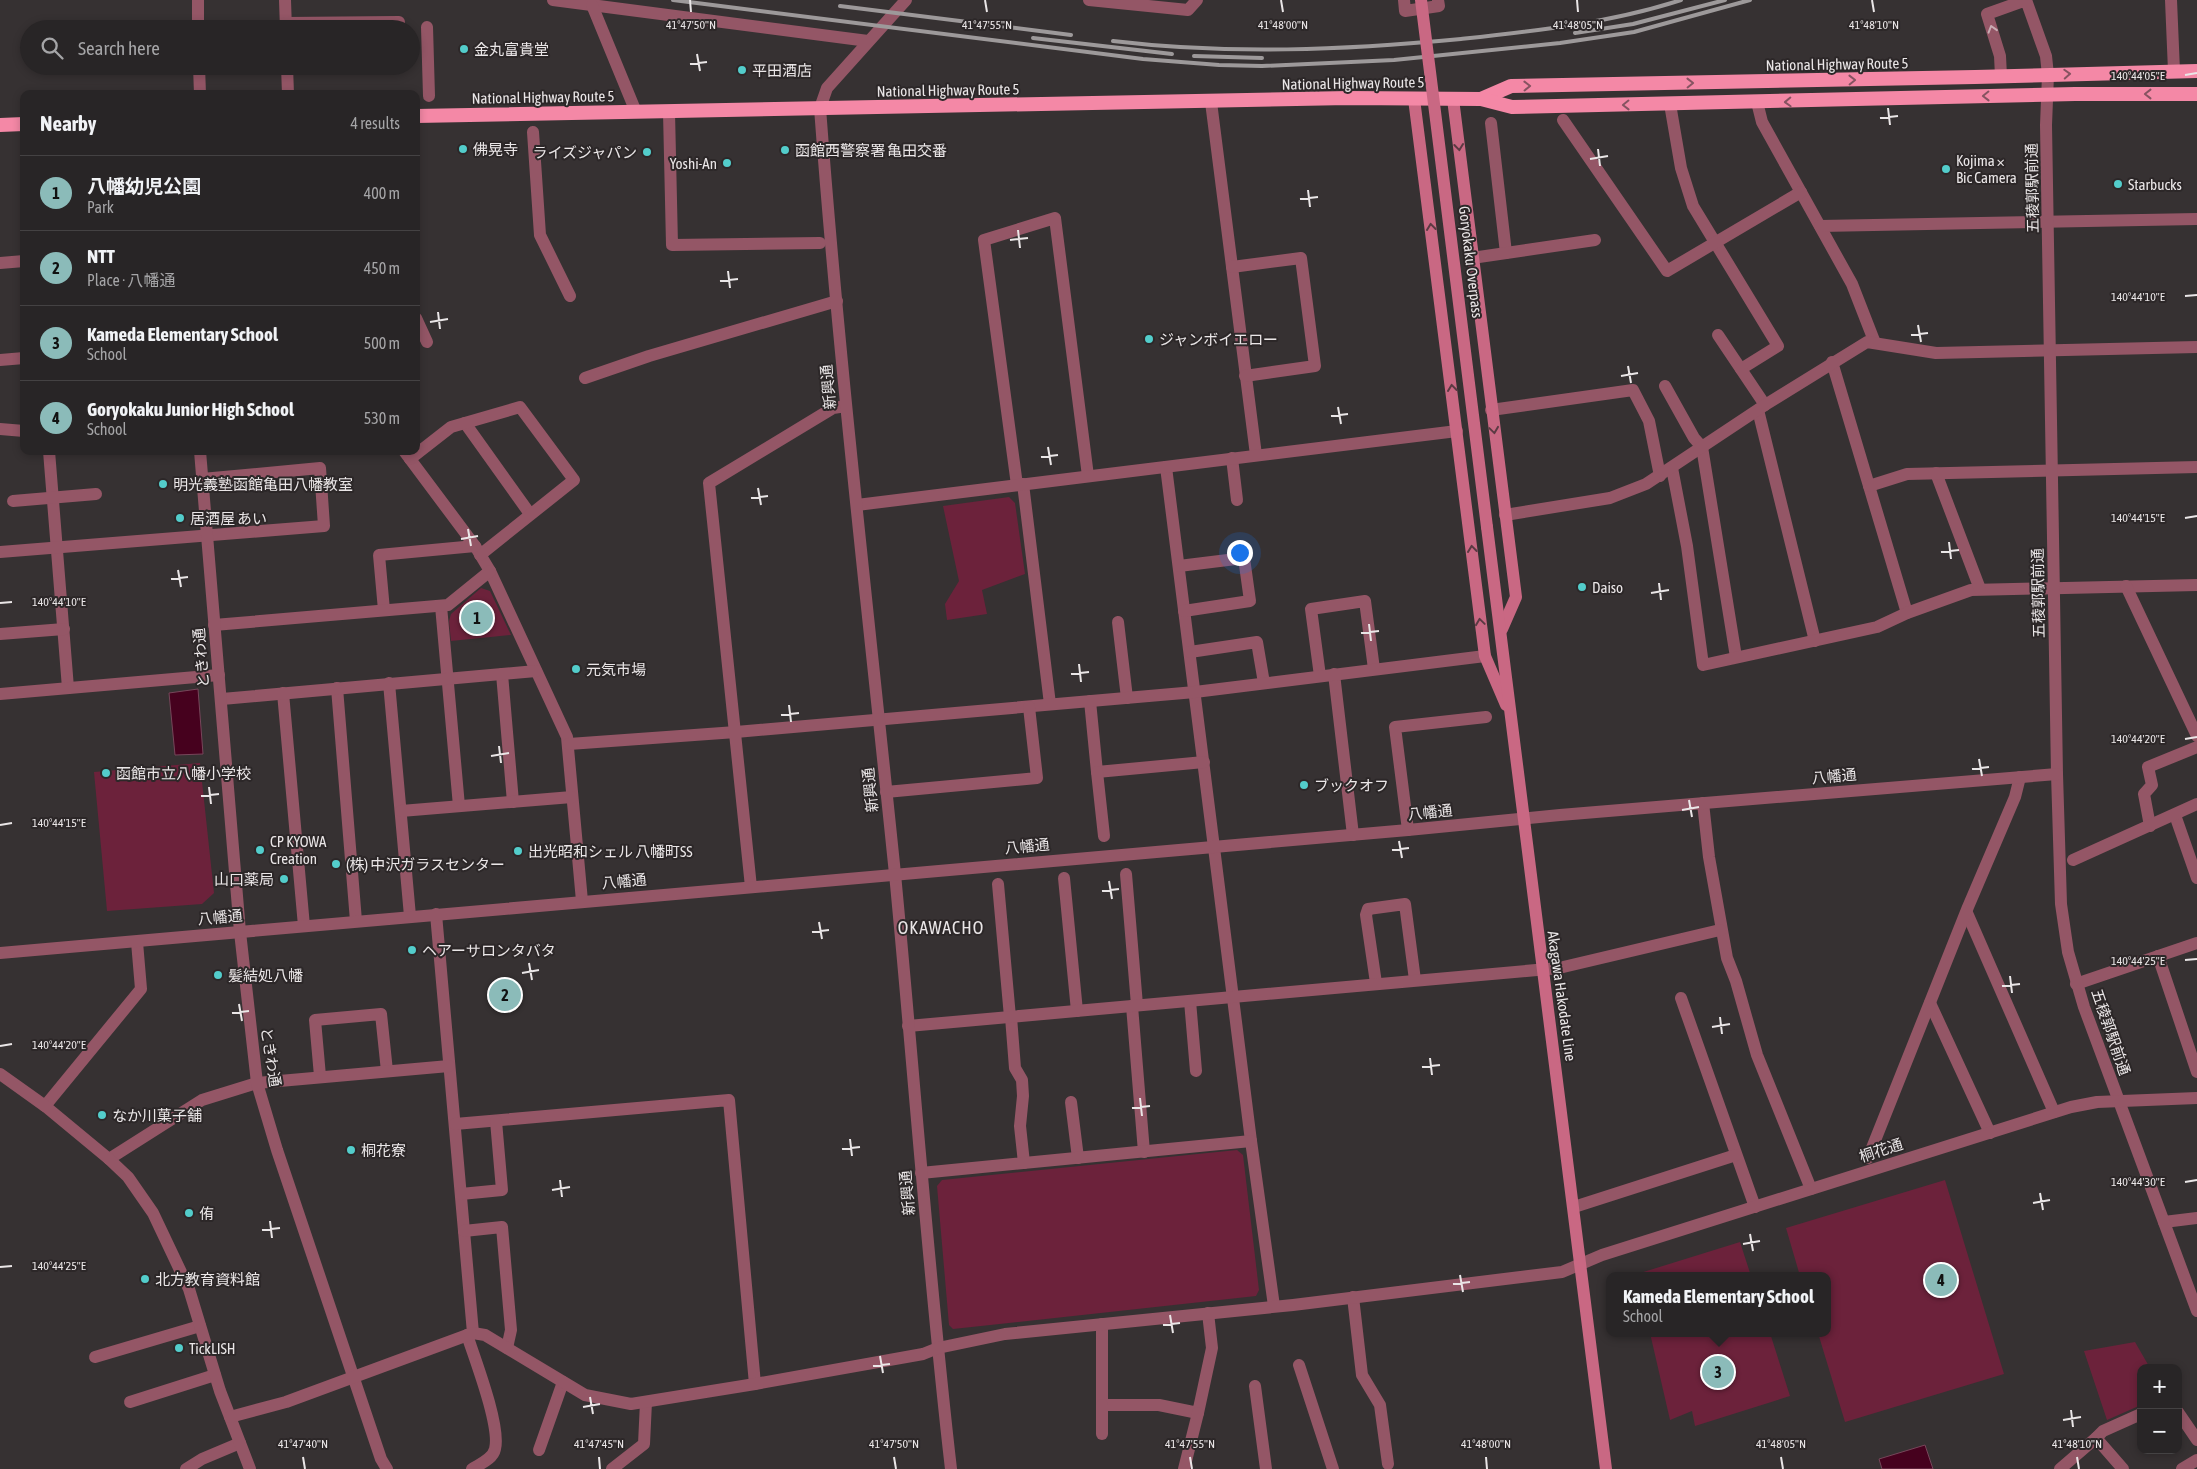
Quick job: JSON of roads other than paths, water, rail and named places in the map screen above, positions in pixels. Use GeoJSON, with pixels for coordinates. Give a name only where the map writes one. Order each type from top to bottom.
{"type":"FeatureCollection","features":[{"type":"Feature","properties":{"kind":"highway","name":"National Highway Route 5"},"geometry":{"type":"LineString","coordinates":[[1481,99],[1511,86],[2197,71]]}},
{"type":"Feature","properties":{"kind":"highway","name":"National Highway Route 5"},"geometry":{"type":"LineString","coordinates":[[420,116],[1414,98],[1481,99],[1512,107],[2197,94]]}},
{"type":"Feature","properties":{"kind":"highway"},"geometry":{"type":"LineString","coordinates":[[0,125],[20,124]]}},
{"type":"Feature","properties":{"kind":"main road","name":"Goryokaku Overpass"},"geometry":{"type":"LineString","coordinates":[[1421,0],[1487,527]]}},
{"type":"Feature","properties":{"kind":"main road"},"geometry":{"type":"LineString","coordinates":[[1414,98],[1458,431],[1485,656],[1512,717]]}},
{"type":"Feature","properties":{"kind":"main road"},"geometry":{"type":"LineString","coordinates":[[1453,99],[1516,597],[1501,631]]}},
{"type":"Feature","properties":{"kind":"main road","name":"Akagawa Hakodate Line"},"geometry":{"type":"LineString","coordinates":[[1487,527],[1542,969],[1582,1264],[1606,1469]]}},
{"type":"Feature","properties":{"kind":"street"},"geometry":{"type":"LineString","coordinates":[[198,0],[198,20]]}},
{"type":"Feature","properties":{"kind":"street"},"geometry":{"type":"LineString","coordinates":[[285,0],[286,20]]}},
{"type":"Feature","properties":{"kind":"street"},"geometry":{"type":"LineString","coordinates":[[552,0],[868,41]]}},
{"type":"Feature","properties":{"kind":"street"},"geometry":{"type":"LineString","coordinates":[[820,108],[826,88],[906,0]]}},
{"type":"Feature","properties":{"kind":"street"},"geometry":{"type":"LineString","coordinates":[[1089,0],[1188,10],[1197,0]]}},
{"type":"Feature","properties":{"kind":"street"},"geometry":{"type":"LineString","coordinates":[[1404,0],[1405,11],[1439,6],[1438,0]]}},
{"type":"Feature","properties":{"kind":"street","name":"五稜郭駅前通"},"geometry":{"type":"LineString","coordinates":[[2000,76],[2000,56],[1987,14],[2026,0],[2046,56],[2048,75],[2046,96],[2057,774],[2062,904],[2068,952],[2076,984],[2118,1102],[2197,1311]]}},
{"type":"Feature","properties":{"kind":"street"},"geometry":{"type":"LineString","coordinates":[[2171,0],[2174,71]]}},
{"type":"Feature","properties":{"kind":"street"},"geometry":{"type":"LineString","coordinates":[[592,5],[636,112]]}},
{"type":"Feature","properties":{"kind":"street"},"geometry":{"type":"LineString","coordinates":[[427,26],[429,96]]}},
{"type":"Feature","properties":{"kind":"street"},"geometry":{"type":"LineString","coordinates":[[199,75],[200,90]]}},
{"type":"Feature","properties":{"kind":"street"},"geometry":{"type":"LineString","coordinates":[[287,75],[288,90]]}},
{"type":"Feature","properties":{"kind":"street"},"geometry":{"type":"LineString","coordinates":[[1211,102],[1256,455]]}},
{"type":"Feature","properties":{"kind":"street"},"geometry":{"type":"LineString","coordinates":[[1758,102],[1762,122],[1852,284],[1875,343]]}},
{"type":"Feature","properties":{"kind":"street"},"geometry":{"type":"LineString","coordinates":[[1670,104],[1685,182],[1693,206],[1778,346],[1741,369]]}},
{"type":"Feature","properties":{"kind":"street","name":"新興通"},"geometry":{"type":"LineString","coordinates":[[820,108],[846,406],[880,720],[921,1174],[951,1469]]}},
{"type":"Feature","properties":{"kind":"street"},"geometry":{"type":"LineString","coordinates":[[669,112],[672,245],[820,243]]}},
{"type":"Feature","properties":{"kind":"street"},"geometry":{"type":"LineString","coordinates":[[1563,120],[1668,271],[1801,192]]}},
{"type":"Feature","properties":{"kind":"street"},"geometry":{"type":"LineString","coordinates":[[1491,123],[1506,253]]}},
{"type":"Feature","properties":{"kind":"street"},"geometry":{"type":"LineString","coordinates":[[533,132],[540,235],[570,296]]}},
{"type":"Feature","properties":{"kind":"street"},"geometry":{"type":"LineString","coordinates":[[1050,704],[984,240],[1055,218],[1088,476]]}},
{"type":"Feature","properties":{"kind":"street"},"geometry":{"type":"LineString","coordinates":[[1820,226],[2197,219]]}},
{"type":"Feature","properties":{"kind":"street"},"geometry":{"type":"LineString","coordinates":[[1472,258],[1595,240]]}},
{"type":"Feature","properties":{"kind":"street"},"geometry":{"type":"LineString","coordinates":[[1232,268],[1301,258],[1314,356],[1315,366],[1245,376]]}},
{"type":"Feature","properties":{"kind":"street"},"geometry":{"type":"LineString","coordinates":[[0,263],[20,261]]}},
{"type":"Feature","properties":{"kind":"street"},"geometry":{"type":"LineString","coordinates":[[586,378],[639,362],[649,356],[836,301]]}},
{"type":"Feature","properties":{"kind":"street"},"geometry":{"type":"LineString","coordinates":[[420,327],[427,342]]}},
{"type":"Feature","properties":{"kind":"street"},"geometry":{"type":"LineString","coordinates":[[1718,336],[1741,369],[1762,407],[1815,641]]}},
{"type":"Feature","properties":{"kind":"street"},"geometry":{"type":"LineString","coordinates":[[1505,515],[1610,498],[1646,484],[1832,362],[1867,342],[1936,353],[2197,346]]}},
{"type":"Feature","properties":{"kind":"street"},"geometry":{"type":"LineString","coordinates":[[0,360],[20,358]]}},
{"type":"Feature","properties":{"kind":"street"},"geometry":{"type":"LineString","coordinates":[[1832,362],[1907,613]]}},
{"type":"Feature","properties":{"kind":"street"},"geometry":{"type":"LineString","coordinates":[[1665,386],[1694,438],[1702,447],[1736,657]]}},
{"type":"Feature","properties":{"kind":"street"},"geometry":{"type":"LineString","coordinates":[[1491,410],[1633,390],[1649,421],[1660,476]]}},
{"type":"Feature","properties":{"kind":"street"},"geometry":{"type":"LineString","coordinates":[[751,887],[709,483],[833,408],[846,406]]}},
{"type":"Feature","properties":{"kind":"street"},"geometry":{"type":"LineString","coordinates":[[384,610],[379,555],[477,551],[574,480],[520,407],[451,427],[420,447]]}},
{"type":"Feature","properties":{"kind":"street"},"geometry":{"type":"LineString","coordinates":[[465,423],[530,514]]}},
{"type":"Feature","properties":{"kind":"street"},"geometry":{"type":"LineString","coordinates":[[0,429],[20,431]]}},
{"type":"Feature","properties":{"kind":"street"},"geometry":{"type":"LineString","coordinates":[[857,506],[1458,431]]}},
{"type":"Feature","properties":{"kind":"street"},"geometry":{"type":"LineString","coordinates":[[49,455],[68,688]]}},
{"type":"Feature","properties":{"kind":"street","name":"ときわ通"},"geometry":{"type":"LineString","coordinates":[[200,455],[240,932],[257,1083],[277,1150],[381,1459],[387,1469]]}},
{"type":"Feature","properties":{"kind":"street"},"geometry":{"type":"LineString","coordinates":[[407,455],[490,571],[569,744],[582,901]]}},
{"type":"Feature","properties":{"kind":"street"},"geometry":{"type":"LineString","coordinates":[[1232,458],[1237,500]]}},
{"type":"Feature","properties":{"kind":"street"},"geometry":{"type":"LineString","coordinates":[[1166,467],[1251,1141],[1274,1306]]}},
{"type":"Feature","properties":{"kind":"street"},"geometry":{"type":"LineString","coordinates":[[1869,486],[1907,474],[2197,467]]}},
{"type":"Feature","properties":{"kind":"street"},"geometry":{"type":"LineString","coordinates":[[0,552],[324,526],[320,468],[202,479]]}},
{"type":"Feature","properties":{"kind":"street"},"geometry":{"type":"LineString","coordinates":[[1672,468],[1687,546],[1698,666],[1877,627],[1907,613],[1971,590],[2197,585]]}},
{"type":"Feature","properties":{"kind":"street"},"geometry":{"type":"LineString","coordinates":[[1936,473],[1980,589]]}},
{"type":"Feature","properties":{"kind":"street"},"geometry":{"type":"LineString","coordinates":[[13,501],[96,494]]}},
{"type":"Feature","properties":{"kind":"street"},"geometry":{"type":"LineString","coordinates":[[1179,566],[1244,558],[1250,601],[1184,611]]}},
{"type":"Feature","properties":{"kind":"street"},"geometry":{"type":"LineString","coordinates":[[214,625],[448,605],[490,571]]}},
{"type":"Feature","properties":{"kind":"street"},"geometry":{"type":"LineString","coordinates":[[2126,586],[2197,736]]}},
{"type":"Feature","properties":{"kind":"street"},"geometry":{"type":"LineString","coordinates":[[1320,676],[1310,608],[1356,602],[1365,601],[1374,669]]}},
{"type":"Feature","properties":{"kind":"street"},"geometry":{"type":"LineString","coordinates":[[441,606],[459,806]]}},
{"type":"Feature","properties":{"kind":"street"},"geometry":{"type":"LineString","coordinates":[[1118,622],[1127,698]]}},
{"type":"Feature","properties":{"kind":"street"},"geometry":{"type":"LineString","coordinates":[[0,634],[64,629]]}},
{"type":"Feature","properties":{"kind":"street"},"geometry":{"type":"LineString","coordinates":[[1190,652],[1257,642],[1264,683]]}},
{"type":"Feature","properties":{"kind":"street"},"geometry":{"type":"LineString","coordinates":[[569,744],[736,732],[1194,692],[1485,656]]}},
{"type":"Feature","properties":{"kind":"street"},"geometry":{"type":"LineString","coordinates":[[222,699],[448,677],[536,671]]}},
{"type":"Feature","properties":{"kind":"street"},"geometry":{"type":"LineString","coordinates":[[502,674],[513,802]]}},
{"type":"Feature","properties":{"kind":"street"},"geometry":{"type":"LineString","coordinates":[[1334,674],[1353,835]]}},
{"type":"Feature","properties":{"kind":"street"},"geometry":{"type":"LineString","coordinates":[[0,694],[219,675]]}},
{"type":"Feature","properties":{"kind":"street"},"geometry":{"type":"LineString","coordinates":[[389,683],[410,916]]}},
{"type":"Feature","properties":{"kind":"street"},"geometry":{"type":"LineString","coordinates":[[336,688],[356,921]]}},
{"type":"Feature","properties":{"kind":"street"},"geometry":{"type":"LineString","coordinates":[[283,693],[304,926]]}},
{"type":"Feature","properties":{"kind":"street"},"geometry":{"type":"LineString","coordinates":[[1090,701],[1104,836]]}},
{"type":"Feature","properties":{"kind":"street"},"geometry":{"type":"LineString","coordinates":[[886,792],[1037,778],[1029,707]]}},
{"type":"Feature","properties":{"kind":"street"},"geometry":{"type":"LineString","coordinates":[[1408,830],[1395,727],[1486,717]]}},
{"type":"Feature","properties":{"kind":"street"},"geometry":{"type":"LineString","coordinates":[[2150,826],[2144,794],[2152,785],[2148,767],[2197,747]]}},
{"type":"Feature","properties":{"kind":"street"},"geometry":{"type":"LineString","coordinates":[[1097,772],[1204,762]]}},
{"type":"Feature","properties":{"kind":"street","name":"八幡通"},"geometry":{"type":"LineString","coordinates":[[0,953],[1703,803],[2057,774]]}},
{"type":"Feature","properties":{"kind":"street"},"geometry":{"type":"LineString","coordinates":[[1868,1158],[1968,907],[2015,797],[2020,777]]}},
{"type":"Feature","properties":{"kind":"street"},"geometry":{"type":"LineString","coordinates":[[401,812],[572,797]]}},
{"type":"Feature","properties":{"kind":"street"},"geometry":{"type":"LineString","coordinates":[[1703,803],[1704,824],[1720,930],[1727,958],[1736,981],[1757,1054],[1811,1189]]}},
{"type":"Feature","properties":{"kind":"street"},"geometry":{"type":"LineString","coordinates":[[2073,860],[2175,816],[2197,804]]}},
{"type":"Feature","properties":{"kind":"street"},"geometry":{"type":"LineString","coordinates":[[2175,816],[2197,878]]}},
{"type":"Feature","properties":{"kind":"street"},"geometry":{"type":"LineString","coordinates":[[1126,874],[1144,1152]]}},
{"type":"Feature","properties":{"kind":"street"},"geometry":{"type":"LineString","coordinates":[[1064,878],[1077,1011]]}},
{"type":"Feature","properties":{"kind":"street"},"geometry":{"type":"LineString","coordinates":[[998,884],[1016,1068],[1022,1080],[1023,1096],[1020,1126],[1024,1163]]}},
{"type":"Feature","properties":{"kind":"street"},"geometry":{"type":"LineString","coordinates":[[1376,983],[1366,915],[1368,909],[1405,904],[1415,980]]}},
{"type":"Feature","properties":{"kind":"street"},"geometry":{"type":"LineString","coordinates":[[1967,913],[2054,1112]]}},
{"type":"Feature","properties":{"kind":"street"},"geometry":{"type":"LineString","coordinates":[[436,914],[464,1231],[470,1334],[496,1433],[496,1450],[487,1460],[472,1469]]}},
{"type":"Feature","properties":{"kind":"street"},"geometry":{"type":"LineString","coordinates":[[908,1026],[1559,968],[1720,930]]}},
{"type":"Feature","properties":{"kind":"street"},"geometry":{"type":"LineString","coordinates":[[45,1106],[141,989],[137,942]]}},
{"type":"Feature","properties":{"kind":"street"},"geometry":{"type":"LineString","coordinates":[[2076,984],[2197,943]]}},
{"type":"Feature","properties":{"kind":"street"},"geometry":{"type":"LineString","coordinates":[[2158,956],[2197,1072]]}},
{"type":"Feature","properties":{"kind":"street"},"geometry":{"type":"LineString","coordinates":[[1681,998],[1755,1207]]}},
{"type":"Feature","properties":{"kind":"street"},"geometry":{"type":"LineString","coordinates":[[1190,1001],[1196,1070]]}},
{"type":"Feature","properties":{"kind":"street"},"geometry":{"type":"LineString","coordinates":[[1930,1003],[1990,1133]]}},
{"type":"Feature","properties":{"kind":"street"},"geometry":{"type":"LineString","coordinates":[[320,1076],[315,1020],[382,1014],[386,1071]]}},
{"type":"Feature","properties":{"kind":"street"},"geometry":{"type":"LineString","coordinates":[[109,1159],[202,1100],[257,1083],[449,1066]]}},
{"type":"Feature","properties":{"kind":"street"},"geometry":{"type":"LineString","coordinates":[[0,1074],[45,1106],[109,1159],[128,1177],[153,1213],[188,1289],[215,1375],[250,1469]]}},
{"type":"Feature","properties":{"kind":"street","name":"桐花通"},"geometry":{"type":"LineString","coordinates":[[470,1334],[485,1335],[584,1395],[631,1404],[646,1402],[923,1354],[938,1348],[1006,1334],[1274,1306],[1562,1272],[1602,1255],[2054,1112],[2097,1102],[2197,1098]]}},
{"type":"Feature","properties":{"kind":"street"},"geometry":{"type":"LineString","coordinates":[[454,1124],[729,1100],[756,1384]]}},
{"type":"Feature","properties":{"kind":"street"},"geometry":{"type":"LineString","coordinates":[[1071,1102],[1078,1158]]}},
{"type":"Feature","properties":{"kind":"street"},"geometry":{"type":"LineString","coordinates":[[461,1194],[502,1190],[496,1120]]}},
{"type":"Feature","properties":{"kind":"street"},"geometry":{"type":"LineString","coordinates":[[921,1174],[1251,1141]]}},
{"type":"Feature","properties":{"kind":"street"},"geometry":{"type":"LineString","coordinates":[[1574,1207],[1736,1155]]}},
{"type":"Feature","properties":{"kind":"street"},"geometry":{"type":"LineString","coordinates":[[2164,1222],[2197,1218]]}},
{"type":"Feature","properties":{"kind":"street"},"geometry":{"type":"LineString","coordinates":[[464,1231],[502,1227],[511,1330],[507,1348]]}},
{"type":"Feature","properties":{"kind":"street"},"geometry":{"type":"LineString","coordinates":[[1353,1297],[1362,1374],[1380,1405],[1388,1464]]}},
{"type":"Feature","properties":{"kind":"street"},"geometry":{"type":"LineString","coordinates":[[1184,1469],[1212,1348],[1208,1313]]}},
{"type":"Feature","properties":{"kind":"street"},"geometry":{"type":"LineString","coordinates":[[1102,1324],[1102,1434]]}},
{"type":"Feature","properties":{"kind":"street"},"geometry":{"type":"LineString","coordinates":[[95,1357],[200,1326]]}},
{"type":"Feature","properties":{"kind":"street"},"geometry":{"type":"LineString","coordinates":[[230,1416],[286,1402],[470,1334]]}},
{"type":"Feature","properties":{"kind":"street"},"geometry":{"type":"LineString","coordinates":[[1299,1365],[1333,1469]]}},
{"type":"Feature","properties":{"kind":"street"},"geometry":{"type":"LineString","coordinates":[[130,1402],[215,1375]]}},
{"type":"Feature","properties":{"kind":"street"},"geometry":{"type":"LineString","coordinates":[[539,1450],[563,1382]]}},
{"type":"Feature","properties":{"kind":"street"},"geometry":{"type":"LineString","coordinates":[[1255,1386],[1266,1469]]}},
{"type":"Feature","properties":{"kind":"street"},"geometry":{"type":"LineString","coordinates":[[612,1469],[644,1444],[646,1402]]}},
{"type":"Feature","properties":{"kind":"street"},"geometry":{"type":"LineString","coordinates":[[1102,1404],[1159,1404],[1198,1413]]}},
{"type":"Feature","properties":{"kind":"street"},"geometry":{"type":"LineString","coordinates":[[2060,1469],[2102,1431],[2137,1416]]}},
{"type":"Feature","properties":{"kind":"street"},"geometry":{"type":"LineString","coordinates":[[2182,1418],[2197,1440]]}},
{"type":"Feature","properties":{"kind":"street"},"geometry":{"type":"LineString","coordinates":[[2096,1438],[2123,1469]]}},
{"type":"Feature","properties":{"kind":"street"},"geometry":{"type":"LineString","coordinates":[[186,1469],[202,1459],[240,1443]]}},
{"type":"Feature","properties":{"kind":"street"},"geometry":{"type":"LineString","coordinates":[[2182,1469],[2197,1460]]}},
{"type":"Feature","properties":{"kind":"railway"},"geometry":{"type":"LineString","coordinates":[[673,0],[1143,59],[1219,65],[1262,66],[1394,60],[1560,43],[1634,32],[1750,0]]}},
{"type":"Feature","properties":{"kind":"railway"},"geometry":{"type":"LineString","coordinates":[[1113,41],[1200,48],[1244,49],[1330,48],[1418,43],[1572,25],[1627,15],[1681,0]]}},
{"type":"Feature","properties":{"kind":"railway"},"geometry":{"type":"LineString","coordinates":[[1575,33],[1633,24],[1725,0]]}},
{"type":"Feature","properties":{"kind":"railway"},"geometry":{"type":"LineString","coordinates":[[840,6],[1071,35]]}},
{"type":"Feature","properties":{"kind":"railway"},"geometry":{"type":"LineString","coordinates":[[1033,38],[1172,54]]}},
{"type":"Feature","properties":{"kind":"railway"},"geometry":{"type":"LineString","coordinates":[[1194,56],[1262,58]]}},
{"type":"Feature","properties":{"kind":"place","name":"金丸富貴堂"},"geometry":{"type":"Point","coordinates":[464,49]}},
{"type":"Feature","properties":{"kind":"place","name":"平田酒店"},"geometry":{"type":"Point","coordinates":[742,70]}},
{"type":"Feature","properties":{"kind":"place","name":"佛晃寺"},"geometry":{"type":"Point","coordinates":[463,149]}},
{"type":"Feature","properties":{"kind":"place","name":"函館西警察署 亀田交番"},"geometry":{"type":"Point","coordinates":[785,150]}},
{"type":"Feature","properties":{"kind":"place","name":"ライズジャパン"},"geometry":{"type":"Point","coordinates":[647,152]}},
{"type":"Feature","properties":{"kind":"place","name":"Yoshi-An"},"geometry":{"type":"Point","coordinates":[727,163]}},
{"type":"Feature","properties":{"kind":"place","name":"Kojima × Bic Camera"},"geometry":{"type":"Point","coordinates":[1946,169]}},
{"type":"Feature","properties":{"kind":"place","name":"Starbucks"},"geometry":{"type":"Point","coordinates":[2118,184]}},
{"type":"Feature","properties":{"kind":"place","name":"ジャンボイエロー"},"geometry":{"type":"Point","coordinates":[1149,339]}},
{"type":"Feature","properties":{"kind":"place","name":"明光義塾函館亀田八幡教室"},"geometry":{"type":"Point","coordinates":[163,484]}},
{"type":"Feature","properties":{"kind":"place","name":"居酒屋 あい"},"geometry":{"type":"Point","coordinates":[180,518]}},
{"type":"Feature","properties":{"kind":"place","name":"Daiso"},"geometry":{"type":"Point","coordinates":[1582,587]}},
{"type":"Feature","properties":{"kind":"place","name":"八幡幼児公園"},"geometry":{"type":"Point","coordinates":[477,618]}},
{"type":"Feature","properties":{"kind":"place","name":"元気市場"},"geometry":{"type":"Point","coordinates":[576,669]}},
{"type":"Feature","properties":{"kind":"place","name":"函館市立八幡小学校"},"geometry":{"type":"Point","coordinates":[106,773]}},
{"type":"Feature","properties":{"kind":"place","name":"ブックオフ"},"geometry":{"type":"Point","coordinates":[1304,785]}},
{"type":"Feature","properties":{"kind":"place","name":"CP KYOWA Creation"},"geometry":{"type":"Point","coordinates":[260,850]}},
{"type":"Feature","properties":{"kind":"place","name":"出光昭和シェル 八幡町SS"},"geometry":{"type":"Point","coordinates":[518,851]}},
{"type":"Feature","properties":{"kind":"place","name":"(株) 中沢ガラスセンター"},"geometry":{"type":"Point","coordinates":[336,864]}},
{"type":"Feature","properties":{"kind":"place","name":"山口薬局"},"geometry":{"type":"Point","coordinates":[284,879]}},
{"type":"Feature","properties":{"kind":"place","name":"ヘアーサロンタバタ"},"geometry":{"type":"Point","coordinates":[412,950]}},
{"type":"Feature","properties":{"kind":"place","name":"髪結処八幡"},"geometry":{"type":"Point","coordinates":[218,975]}},
{"type":"Feature","properties":{"kind":"place","name":"NTT"},"geometry":{"type":"Point","coordinates":[505,995]}},
{"type":"Feature","properties":{"kind":"place","name":"なか川菓子舗"},"geometry":{"type":"Point","coordinates":[102,1115]}},
{"type":"Feature","properties":{"kind":"place","name":"桐花寮"},"geometry":{"type":"Point","coordinates":[351,1150]}},
{"type":"Feature","properties":{"kind":"place","name":"侑"},"geometry":{"type":"Point","coordinates":[189,1213]}},
{"type":"Feature","properties":{"kind":"place","name":"北方教育資料館"},"geometry":{"type":"Point","coordinates":[145,1279]}},
{"type":"Feature","properties":{"kind":"place","name":"Goryokaku Junior High School"},"geometry":{"type":"Point","coordinates":[1941,1280]}},
{"type":"Feature","properties":{"kind":"place","name":"TickLISH"},"geometry":{"type":"Point","coordinates":[179,1348]}},
{"type":"Feature","properties":{"kind":"place","name":"Kameda Elementary School"},"geometry":{"type":"Point","coordinates":[1718,1372]}},
{"type":"Feature","properties":{"kind":"district","name":"OKAWACHO"},"geometry":{"type":"Point","coordinates":[941,927]}}]}
